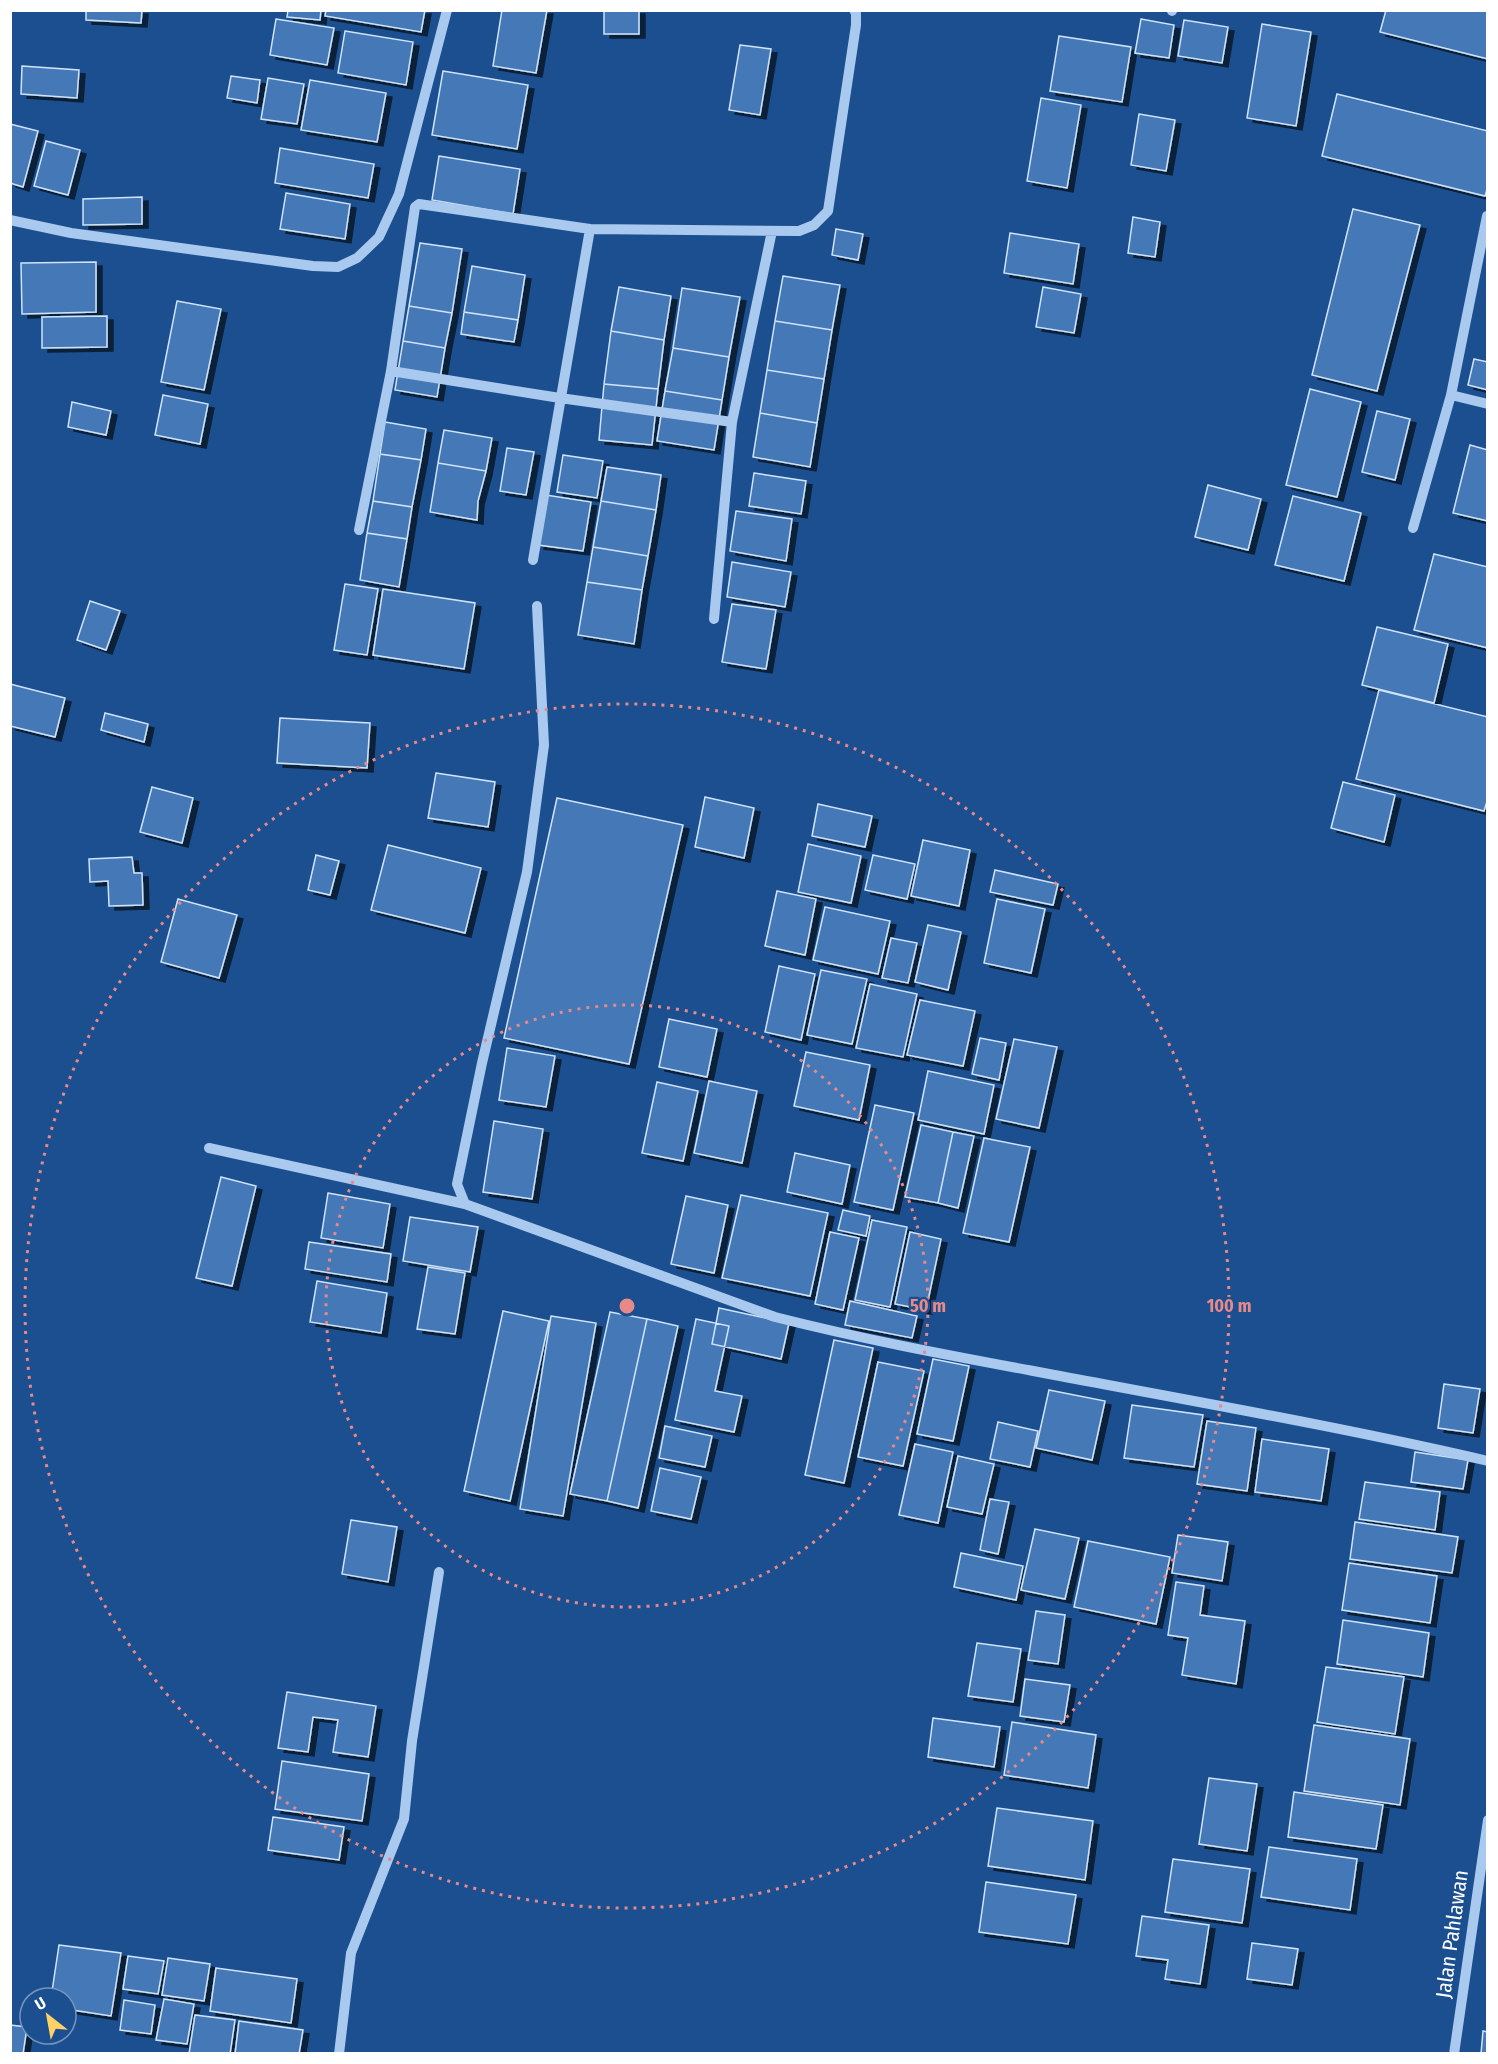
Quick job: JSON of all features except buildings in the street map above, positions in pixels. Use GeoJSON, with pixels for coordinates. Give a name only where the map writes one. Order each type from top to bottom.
{"type":"FeatureCollection","features":[{"type":"Feature","properties":{"kind":"street"},"geometry":{"type":"LineString","coordinates":[[10,220],[71,233],[313,266],[338,267],[357,258],[379,237],[399,194],[447,10]]}},
{"type":"Feature","properties":{"kind":"street"},"geometry":{"type":"LineString","coordinates":[[359,530],[392,371],[414,210],[419,204],[590,229],[799,231],[814,225],[828,211],[856,25],[854,10]]}},
{"type":"Feature","properties":{"kind":"street"},"geometry":{"type":"LineString","coordinates":[[1413,528],[1451,395],[1487,216]]}},
{"type":"Feature","properties":{"kind":"street"},"geometry":{"type":"LineString","coordinates":[[534,560],[590,229]]}},
{"type":"Feature","properties":{"kind":"street"},"geometry":{"type":"LineString","coordinates":[[714,619],[732,422],[772,231]]}},
{"type":"Feature","properties":{"kind":"street"},"geometry":{"type":"LineString","coordinates":[[392,371],[732,422]]}},
{"type":"Feature","properties":{"kind":"street"},"geometry":{"type":"LineString","coordinates":[[1451,395],[1488,404]]}},
{"type":"Feature","properties":{"kind":"street"},"geometry":{"type":"LineString","coordinates":[[465,1204],[457,1184],[482,1063],[527,872],[544,746],[537,606]]}},
{"type":"Feature","properties":{"kind":"street"},"geometry":{"type":"LineString","coordinates":[[209,1148],[465,1204],[775,1317],[815,1327],[917,1349],[1371,1434],[1488,1461]]}},
{"type":"Feature","properties":{"kind":"street"},"geometry":{"type":"LineString","coordinates":[[339,2054],[351,1953],[404,1819],[412,1741],[439,1572]]}},
{"type":"Feature","properties":{"kind":"street","name":"Jalan Pahlawan"},"geometry":{"type":"LineString","coordinates":[[1454,2054],[1488,1820]]}}]}
